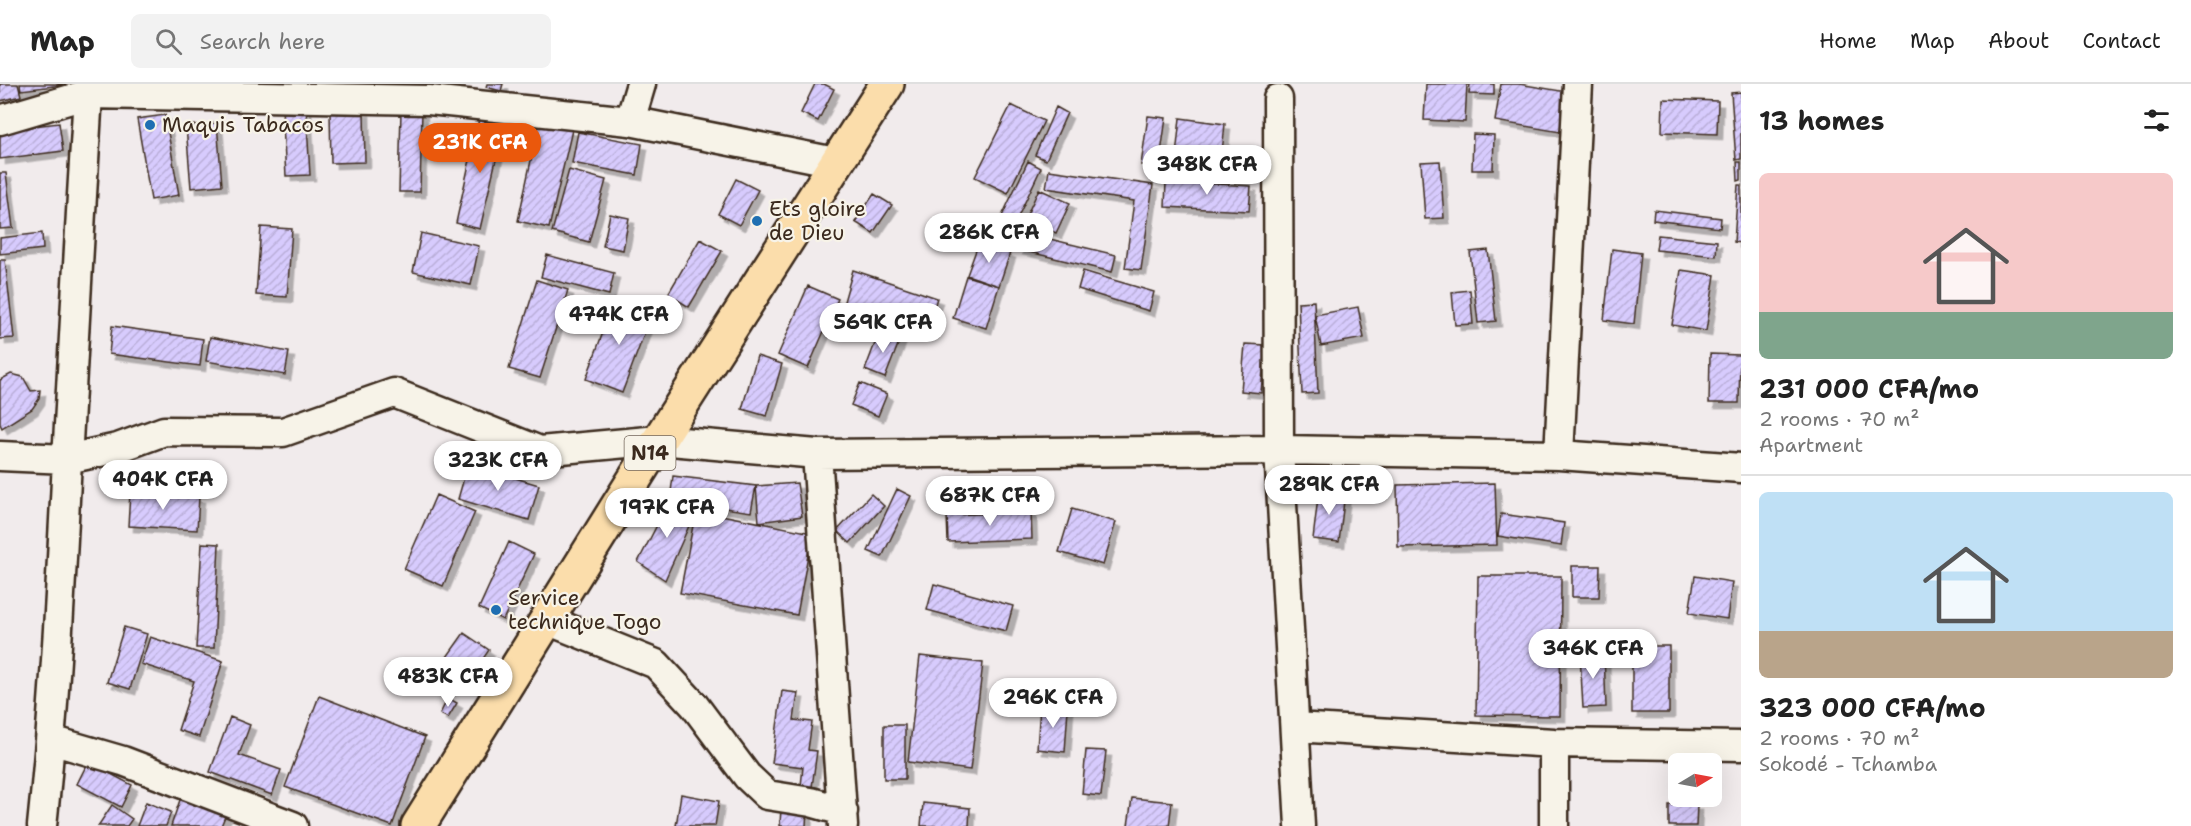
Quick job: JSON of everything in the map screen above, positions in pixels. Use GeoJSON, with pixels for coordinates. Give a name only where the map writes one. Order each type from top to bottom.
{"type":"FeatureCollection","features":[{"type":"Feature","properties":{"kind":"main road","name":"N14"},"geometry":{"type":"LineString","coordinates":[[418,826],[659,440],[887,84]]}},
{"type":"Feature","properties":{"kind":"street"},"geometry":{"type":"LineString","coordinates":[[630,122],[641,84]]}},
{"type":"Feature","properties":{"kind":"street"},"geometry":{"type":"LineString","coordinates":[[1559,455],[1578,84]]}},
{"type":"Feature","properties":{"kind":"street"},"geometry":{"type":"LineString","coordinates":[[42,826],[51,740],[60,610],[88,94]]}},
{"type":"Feature","properties":{"kind":"street"},"geometry":{"type":"LineString","coordinates":[[0,120],[88,94],[429,100],[630,122],[836,162]]}},
{"type":"Feature","properties":{"kind":"street"},"geometry":{"type":"LineString","coordinates":[[1278,99],[1279,450],[1300,826]]}},
{"type":"Feature","properties":{"kind":"street"},"geometry":{"type":"LineString","coordinates":[[0,456],[67,459],[118,448],[164,431],[283,432],[393,393],[540,451],[659,440],[818,454],[1279,450],[1559,455],[1741,468]]}},
{"type":"Feature","properties":{"kind":"street"},"geometry":{"type":"LineString","coordinates":[[818,454],[843,818]]}},
{"type":"Feature","properties":{"kind":"street"},"geometry":{"type":"LineString","coordinates":[[547,620],[656,664],[694,705],[747,776],[766,795],[812,802],[843,818]]}},
{"type":"Feature","properties":{"kind":"street"},"geometry":{"type":"LineString","coordinates":[[1295,727],[1554,743],[1741,746]]}},
{"type":"Feature","properties":{"kind":"street"},"geometry":{"type":"LineString","coordinates":[[51,740],[123,761],[293,826]]}},
{"type":"Feature","properties":{"kind":"street"},"geometry":{"type":"LineString","coordinates":[[1554,743],[1554,826]]}},
{"type":"Feature","properties":{"kind":"building"},"geometry":{"type":"Polygon","coordinates":[[[0,84],[18,84],[21,96],[0,101],[0,84]]]}},
{"type":"Feature","properties":{"kind":"building"},"geometry":{"type":"Polygon","coordinates":[[[20,84],[63,84],[63,85],[21,90],[20,84]]]}},
{"type":"Feature","properties":{"kind":"building"},"geometry":{"type":"Polygon","coordinates":[[[487,84],[503,84],[501,91],[486,87],[487,84]]]}},
{"type":"Feature","properties":{"kind":"building"},"geometry":{"type":"Polygon","coordinates":[[[815,84],[824,84],[834,89],[818,121],[801,113],[815,84]]]}},
{"type":"Feature","properties":{"kind":"building"},"geometry":{"type":"Polygon","coordinates":[[[1426,84],[1467,84],[1465,122],[1424,120],[1426,84]]]}},
{"type":"Feature","properties":{"kind":"building"},"geometry":{"type":"Polygon","coordinates":[[[1470,84],[1494,84],[1494,95],[1469,94],[1470,84]]]}},
{"type":"Feature","properties":{"kind":"building"},"geometry":{"type":"Polygon","coordinates":[[[1501,84],[1519,84],[1567,92],[1560,132],[1495,121],[1501,84]]]}},
{"type":"Feature","properties":{"kind":"building"},"geometry":{"type":"Polygon","coordinates":[[[1741,92],[1741,159],[1736,160],[1731,93],[1741,92]]]}},
{"type":"Feature","properties":{"kind":"building"},"geometry":{"type":"Polygon","coordinates":[[[1663,99],[1718,101],[1717,134],[1662,132],[1663,99]]]}},
{"type":"Feature","properties":{"kind":"building"},"geometry":{"type":"Polygon","coordinates":[[[1011,105],[1044,121],[1008,193],[975,177],[1011,105]]]}},
{"type":"Feature","properties":{"kind":"building"},"geometry":{"type":"Polygon","coordinates":[[[306,107],[310,175],[286,176],[282,108],[306,107]]]}},
{"type":"Feature","properties":{"kind":"building"},"geometry":{"type":"Polygon","coordinates":[[[1056,107],[1067,113],[1046,160],[1035,155],[1056,107]]]}},
{"type":"Feature","properties":{"kind":"building"},"geometry":{"type":"Polygon","coordinates":[[[401,110],[422,110],[420,192],[399,192],[401,110]]]}},
{"type":"Feature","properties":{"kind":"building"},"geometry":{"type":"Polygon","coordinates":[[[364,111],[365,162],[331,163],[330,112],[364,111]]]}},
{"type":"Feature","properties":{"kind":"building"},"geometry":{"type":"Polygon","coordinates":[[[165,115],[179,195],[151,200],[137,119],[165,115]]]}},
{"type":"Feature","properties":{"kind":"building"},"geometry":{"type":"Polygon","coordinates":[[[1148,116],[1166,118],[1159,167],[1141,165],[1148,116]]]}},
{"type":"Feature","properties":{"kind":"building"},"geometry":{"type":"Polygon","coordinates":[[[1180,118],[1225,124],[1219,180],[1174,175],[1180,118]]]}},
{"type":"Feature","properties":{"kind":"building"},"geometry":{"type":"Polygon","coordinates":[[[479,119],[504,125],[480,229],[456,223],[479,119]]]}},
{"type":"Feature","properties":{"kind":"building"},"geometry":{"type":"Polygon","coordinates":[[[59,123],[63,151],[0,159],[0,130],[59,123]]]}},
{"type":"Feature","properties":{"kind":"building"},"geometry":{"type":"Polygon","coordinates":[[[217,123],[222,185],[191,188],[186,126],[217,123]]]}},
{"type":"Feature","properties":{"kind":"building"},"geometry":{"type":"Polygon","coordinates":[[[539,123],[572,130],[549,228],[518,221],[539,123]]]}},
{"type":"Feature","properties":{"kind":"building"},"geometry":{"type":"Polygon","coordinates":[[[578,132],[642,144],[637,175],[572,163],[578,132]]]}},
{"type":"Feature","properties":{"kind":"building"},"geometry":{"type":"Polygon","coordinates":[[[1473,134],[1494,135],[1493,170],[1472,170],[1473,134]]]}},
{"type":"Feature","properties":{"kind":"building"},"geometry":{"type":"Polygon","coordinates":[[[1028,161],[1041,168],[1008,238],[995,231],[1028,161]]]}},
{"type":"Feature","properties":{"kind":"building"},"geometry":{"type":"Polygon","coordinates":[[[1440,161],[1444,218],[1425,219],[1421,162],[1440,161]]]}},
{"type":"Feature","properties":{"kind":"building"},"geometry":{"type":"Polygon","coordinates":[[[1737,162],[1741,162],[1741,180],[1738,181],[1737,162]]]}},
{"type":"Feature","properties":{"kind":"building"},"geometry":{"type":"Polygon","coordinates":[[[569,170],[606,180],[589,242],[552,232],[569,170]]]}},
{"type":"Feature","properties":{"kind":"building"},"geometry":{"type":"Polygon","coordinates":[[[1049,170],[1153,185],[1141,270],[1125,268],[1134,201],[1046,188],[1049,170]]]}},
{"type":"Feature","properties":{"kind":"building"},"geometry":{"type":"Polygon","coordinates":[[[0,173],[6,173],[13,228],[0,229],[0,173]]]}},
{"type":"Feature","properties":{"kind":"building"},"geometry":{"type":"Polygon","coordinates":[[[736,179],[758,190],[739,225],[718,214],[736,179]]]}},
{"type":"Feature","properties":{"kind":"building"},"geometry":{"type":"Polygon","coordinates":[[[1166,181],[1251,186],[1249,211],[1165,207],[1166,181]]]}},
{"type":"Feature","properties":{"kind":"building"},"geometry":{"type":"Polygon","coordinates":[[[1738,185],[1741,185],[1741,243],[1734,242],[1738,185]]]}},
{"type":"Feature","properties":{"kind":"building"},"geometry":{"type":"Polygon","coordinates":[[[1039,189],[1070,203],[1056,233],[1025,219],[1039,189]]]}},
{"type":"Feature","properties":{"kind":"building"},"geometry":{"type":"Polygon","coordinates":[[[874,194],[892,205],[873,233],[855,222],[874,194]]]}},
{"type":"Feature","properties":{"kind":"building"},"geometry":{"type":"Polygon","coordinates":[[[1654,210],[1721,218],[1720,228],[1653,220],[1654,210]]]}},
{"type":"Feature","properties":{"kind":"building"},"geometry":{"type":"Polygon","coordinates":[[[610,214],[629,218],[623,250],[603,246],[610,214]]]}},
{"type":"Feature","properties":{"kind":"building"},"geometry":{"type":"Polygon","coordinates":[[[261,227],[292,229],[287,297],[256,295],[261,227]]]}},
{"type":"Feature","properties":{"kind":"building"},"geometry":{"type":"Polygon","coordinates":[[[1021,232],[1116,255],[1112,272],[1017,249],[1021,232]]]}},
{"type":"Feature","properties":{"kind":"building"},"geometry":{"type":"Polygon","coordinates":[[[42,233],[43,249],[0,254],[0,238],[42,233]]]}},
{"type":"Feature","properties":{"kind":"building"},"geometry":{"type":"Polygon","coordinates":[[[421,233],[479,246],[471,285],[413,272],[421,233]]]}},
{"type":"Feature","properties":{"kind":"building"},"geometry":{"type":"Polygon","coordinates":[[[1658,235],[1717,241],[1716,256],[1656,250],[1658,235]]]}},
{"type":"Feature","properties":{"kind":"building"},"geometry":{"type":"Polygon","coordinates":[[[700,239],[722,251],[689,307],[668,294],[700,239]]]}},
{"type":"Feature","properties":{"kind":"building"},"geometry":{"type":"Polygon","coordinates":[[[979,242],[1010,253],[999,286],[967,275],[979,242]]]}},
{"type":"Feature","properties":{"kind":"building"},"geometry":{"type":"Polygon","coordinates":[[[1612,249],[1641,253],[1634,324],[1604,320],[1612,249]]]}},
{"type":"Feature","properties":{"kind":"building"},"geometry":{"type":"Polygon","coordinates":[[[1488,250],[1496,321],[1478,323],[1470,252],[1488,250]]]}},
{"type":"Feature","properties":{"kind":"building"},"geometry":{"type":"Polygon","coordinates":[[[547,255],[614,273],[609,295],[541,277],[547,255]]]}},
{"type":"Feature","properties":{"kind":"building"},"geometry":{"type":"Polygon","coordinates":[[[0,260],[5,260],[14,338],[0,339],[0,260]]]}},
{"type":"Feature","properties":{"kind":"building"},"geometry":{"type":"Polygon","coordinates":[[[853,270],[937,298],[926,332],[843,305],[853,270]]]}},
{"type":"Feature","properties":{"kind":"building"},"geometry":{"type":"Polygon","coordinates":[[[1681,270],[1715,275],[1706,331],[1672,325],[1681,270]]]}},
{"type":"Feature","properties":{"kind":"building"},"geometry":{"type":"Polygon","coordinates":[[[1083,271],[1154,292],[1149,311],[1078,289],[1083,271]]]}},
{"type":"Feature","properties":{"kind":"building"},"geometry":{"type":"Polygon","coordinates":[[[966,276],[999,286],[986,328],[953,318],[966,276]]]}},
{"type":"Feature","properties":{"kind":"building"},"geometry":{"type":"Polygon","coordinates":[[[537,280],[568,290],[540,378],[509,369],[537,280]]]}},
{"type":"Feature","properties":{"kind":"building"},"geometry":{"type":"Polygon","coordinates":[[[808,286],[838,299],[808,368],[778,355],[808,286]]]}},
{"type":"Feature","properties":{"kind":"building"},"geometry":{"type":"Polygon","coordinates":[[[1470,290],[1473,324],[1455,325],[1452,292],[1470,290]]]}},
{"type":"Feature","properties":{"kind":"building"},"geometry":{"type":"Polygon","coordinates":[[[615,299],[652,313],[622,393],[586,379],[615,299]]]}},
{"type":"Feature","properties":{"kind":"building"},"geometry":{"type":"Polygon","coordinates":[[[1314,301],[1318,393],[1302,394],[1298,302],[1314,301]]]}},
{"type":"Feature","properties":{"kind":"building"},"geometry":{"type":"Polygon","coordinates":[[[1358,307],[1364,338],[1321,346],[1315,315],[1358,307]]]}},
{"type":"Feature","properties":{"kind":"building"},"geometry":{"type":"Polygon","coordinates":[[[112,326],[203,339],[200,366],[109,354],[112,326]]]}},
{"type":"Feature","properties":{"kind":"building"},"geometry":{"type":"Polygon","coordinates":[[[880,330],[901,337],[885,378],[865,370],[880,330]]]}},
{"type":"Feature","properties":{"kind":"building"},"geometry":{"type":"Polygon","coordinates":[[[210,337],[289,352],[285,375],[206,361],[210,337]]]}},
{"type":"Feature","properties":{"kind":"building"},"geometry":{"type":"Polygon","coordinates":[[[1245,344],[1265,345],[1261,393],[1241,391],[1245,344]]]}},
{"type":"Feature","properties":{"kind":"building"},"geometry":{"type":"Polygon","coordinates":[[[1710,354],[1740,355],[1739,403],[1709,403],[1710,354]]]}},
{"type":"Feature","properties":{"kind":"building"},"geometry":{"type":"Polygon","coordinates":[[[757,356],[782,364],[767,416],[742,409],[757,356]]]}},
{"type":"Feature","properties":{"kind":"building"},"geometry":{"type":"Polygon","coordinates":[[[11,374],[23,377],[31,391],[40,390],[39,399],[32,409],[2,428],[0,424],[0,380],[11,374]]]}},
{"type":"Feature","properties":{"kind":"building"},"geometry":{"type":"Polygon","coordinates":[[[860,383],[887,394],[878,416],[851,405],[860,383]]]}},
{"type":"Feature","properties":{"kind":"building"},"geometry":{"type":"Polygon","coordinates":[[[468,464],[539,485],[529,520],[458,499],[468,464]]]}},
{"type":"Feature","properties":{"kind":"building"},"geometry":{"type":"Polygon","coordinates":[[[673,476],[756,486],[751,512],[670,500],[673,476]]]}},
{"type":"Feature","properties":{"kind":"building"},"geometry":{"type":"Polygon","coordinates":[[[797,483],[802,516],[759,522],[756,486],[797,483]]]}},
{"type":"Feature","properties":{"kind":"building"},"geometry":{"type":"Polygon","coordinates":[[[1495,483],[1497,545],[1398,547],[1397,485],[1495,483]]]}},
{"type":"Feature","properties":{"kind":"building"},"geometry":{"type":"Polygon","coordinates":[[[897,489],[911,496],[882,557],[868,551],[897,489]]]}},
{"type":"Feature","properties":{"kind":"building"},"geometry":{"type":"Polygon","coordinates":[[[1319,489],[1345,493],[1339,542],[1313,539],[1319,489]]]}},
{"type":"Feature","properties":{"kind":"building"},"geometry":{"type":"Polygon","coordinates":[[[130,493],[199,497],[197,530],[128,526],[130,493]]]}},
{"type":"Feature","properties":{"kind":"building"},"geometry":{"type":"Polygon","coordinates":[[[871,494],[884,506],[850,543],[837,531],[871,494]]]}},
{"type":"Feature","properties":{"kind":"building"},"geometry":{"type":"Polygon","coordinates":[[[436,495],[475,512],[443,586],[404,569],[436,495]]]}},
{"type":"Feature","properties":{"kind":"building"},"geometry":{"type":"Polygon","coordinates":[[[670,500],[696,510],[665,580],[638,562],[670,500]]]}},
{"type":"Feature","properties":{"kind":"building"},"geometry":{"type":"Polygon","coordinates":[[[1072,509],[1116,522],[1103,565],[1059,552],[1072,509]]]}},
{"type":"Feature","properties":{"kind":"building"},"geometry":{"type":"Polygon","coordinates":[[[696,510],[812,533],[797,615],[680,593],[696,510]]]}},
{"type":"Feature","properties":{"kind":"building"},"geometry":{"type":"Polygon","coordinates":[[[1031,512],[1032,539],[948,542],[947,515],[1031,512]]]}},
{"type":"Feature","properties":{"kind":"building"},"geometry":{"type":"Polygon","coordinates":[[[1501,514],[1564,523],[1561,546],[1498,536],[1501,514]]]}},
{"type":"Feature","properties":{"kind":"building"},"geometry":{"type":"Polygon","coordinates":[[[509,542],[534,554],[503,620],[479,608],[509,542]]]}},
{"type":"Feature","properties":{"kind":"building"},"geometry":{"type":"Polygon","coordinates":[[[202,543],[219,544],[214,648],[196,648],[202,543]]]}},
{"type":"Feature","properties":{"kind":"building"},"geometry":{"type":"Polygon","coordinates":[[[1572,566],[1600,566],[1599,597],[1572,597],[1572,566]]]}},
{"type":"Feature","properties":{"kind":"building"},"geometry":{"type":"Polygon","coordinates":[[[1478,576],[1561,576],[1560,716],[1476,715],[1478,576]]]}},
{"type":"Feature","properties":{"kind":"building"},"geometry":{"type":"Polygon","coordinates":[[[1695,576],[1732,582],[1727,619],[1689,613],[1695,576]]]}},
{"type":"Feature","properties":{"kind":"building"},"geometry":{"type":"Polygon","coordinates":[[[934,584],[1013,606],[1006,631],[927,610],[934,584]]]}},
{"type":"Feature","properties":{"kind":"building"},"geometry":{"type":"Polygon","coordinates":[[[124,627],[147,634],[130,689],[107,682],[124,627]]]}},
{"type":"Feature","properties":{"kind":"building"},"geometry":{"type":"Polygon","coordinates":[[[464,633],[489,650],[467,682],[442,664],[464,633]]]}},
{"type":"Feature","properties":{"kind":"building"},"geometry":{"type":"Polygon","coordinates":[[[150,637],[223,661],[199,737],[178,730],[194,681],[141,664],[150,637]]]}},
{"type":"Feature","properties":{"kind":"building"},"geometry":{"type":"Polygon","coordinates":[[[1632,646],[1669,646],[1669,713],[1632,713],[1632,646]]]}},
{"type":"Feature","properties":{"kind":"building"},"geometry":{"type":"Polygon","coordinates":[[[1604,653],[1606,707],[1583,708],[1580,654],[1604,653]]]}},
{"type":"Feature","properties":{"kind":"building"},"geometry":{"type":"Polygon","coordinates":[[[920,656],[983,663],[970,770],[908,762],[920,656]]]}},
{"type":"Feature","properties":{"kind":"building"},"geometry":{"type":"Polygon","coordinates":[[[782,691],[798,693],[794,720],[812,722],[808,750],[817,751],[812,787],[801,786],[803,767],[772,763],[782,691]]]}},
{"type":"Feature","properties":{"kind":"building"},"geometry":{"type":"Polygon","coordinates":[[[319,696],[425,737],[392,826],[285,787],[319,696]]]}},
{"type":"Feature","properties":{"kind":"building"},"geometry":{"type":"Polygon","coordinates":[[[448,698],[457,703],[448,718],[440,714],[448,698]]]}},
{"type":"Feature","properties":{"kind":"building"},"geometry":{"type":"Polygon","coordinates":[[[1040,706],[1068,708],[1065,752],[1037,749],[1040,706]]]}},
{"type":"Feature","properties":{"kind":"building"},"geometry":{"type":"Polygon","coordinates":[[[230,717],[250,725],[239,755],[281,770],[272,795],[210,772],[230,717]]]}},
{"type":"Feature","properties":{"kind":"building"},"geometry":{"type":"Polygon","coordinates":[[[884,725],[905,725],[905,779],[884,779],[884,725]]]}},
{"type":"Feature","properties":{"kind":"building"},"geometry":{"type":"Polygon","coordinates":[[[1086,750],[1106,751],[1101,796],[1082,794],[1086,750]]]}},
{"type":"Feature","properties":{"kind":"building"},"geometry":{"type":"Polygon","coordinates":[[[88,762],[132,785],[121,807],[77,784],[88,762]]]}},
{"type":"Feature","properties":{"kind":"building"},"geometry":{"type":"Polygon","coordinates":[[[681,794],[719,801],[715,826],[676,826],[681,794]]]}},
{"type":"Feature","properties":{"kind":"building"},"geometry":{"type":"Polygon","coordinates":[[[181,797],[226,814],[221,826],[171,826],[181,797]]]}},
{"type":"Feature","properties":{"kind":"building"},"geometry":{"type":"Polygon","coordinates":[[[1132,798],[1172,802],[1169,826],[1128,826],[1132,798]]]}},
{"type":"Feature","properties":{"kind":"building"},"geometry":{"type":"Polygon","coordinates":[[[146,802],[171,812],[166,826],[137,826],[146,802]]]}},
{"type":"Feature","properties":{"kind":"building"},"geometry":{"type":"Polygon","coordinates":[[[923,803],[970,808],[969,826],[921,826],[923,803]]]}},
{"type":"Feature","properties":{"kind":"building"},"geometry":{"type":"Polygon","coordinates":[[[112,805],[132,819],[127,826],[98,826],[112,805]]]}},
{"type":"Feature","properties":{"kind":"building"},"geometry":{"type":"Polygon","coordinates":[[[781,806],[807,808],[806,826],[780,826],[781,806]]]}},
{"type":"Feature","properties":{"kind":"building"},"geometry":{"type":"Polygon","coordinates":[[[1669,807],[1697,807],[1696,826],[1669,826],[1669,807]]]}},
{"type":"Feature","properties":{"kind":"place","name":"Maquis Tabacos"},"geometry":{"type":"Point","coordinates":[150,125]}},
{"type":"Feature","properties":{"kind":"place","name":"Ets gloire de Dieu"},"geometry":{"type":"Point","coordinates":[757,221]}},
{"type":"Feature","properties":{"kind":"place","name":"Service technique Togo"},"geometry":{"type":"Point","coordinates":[496,610]}}]}
